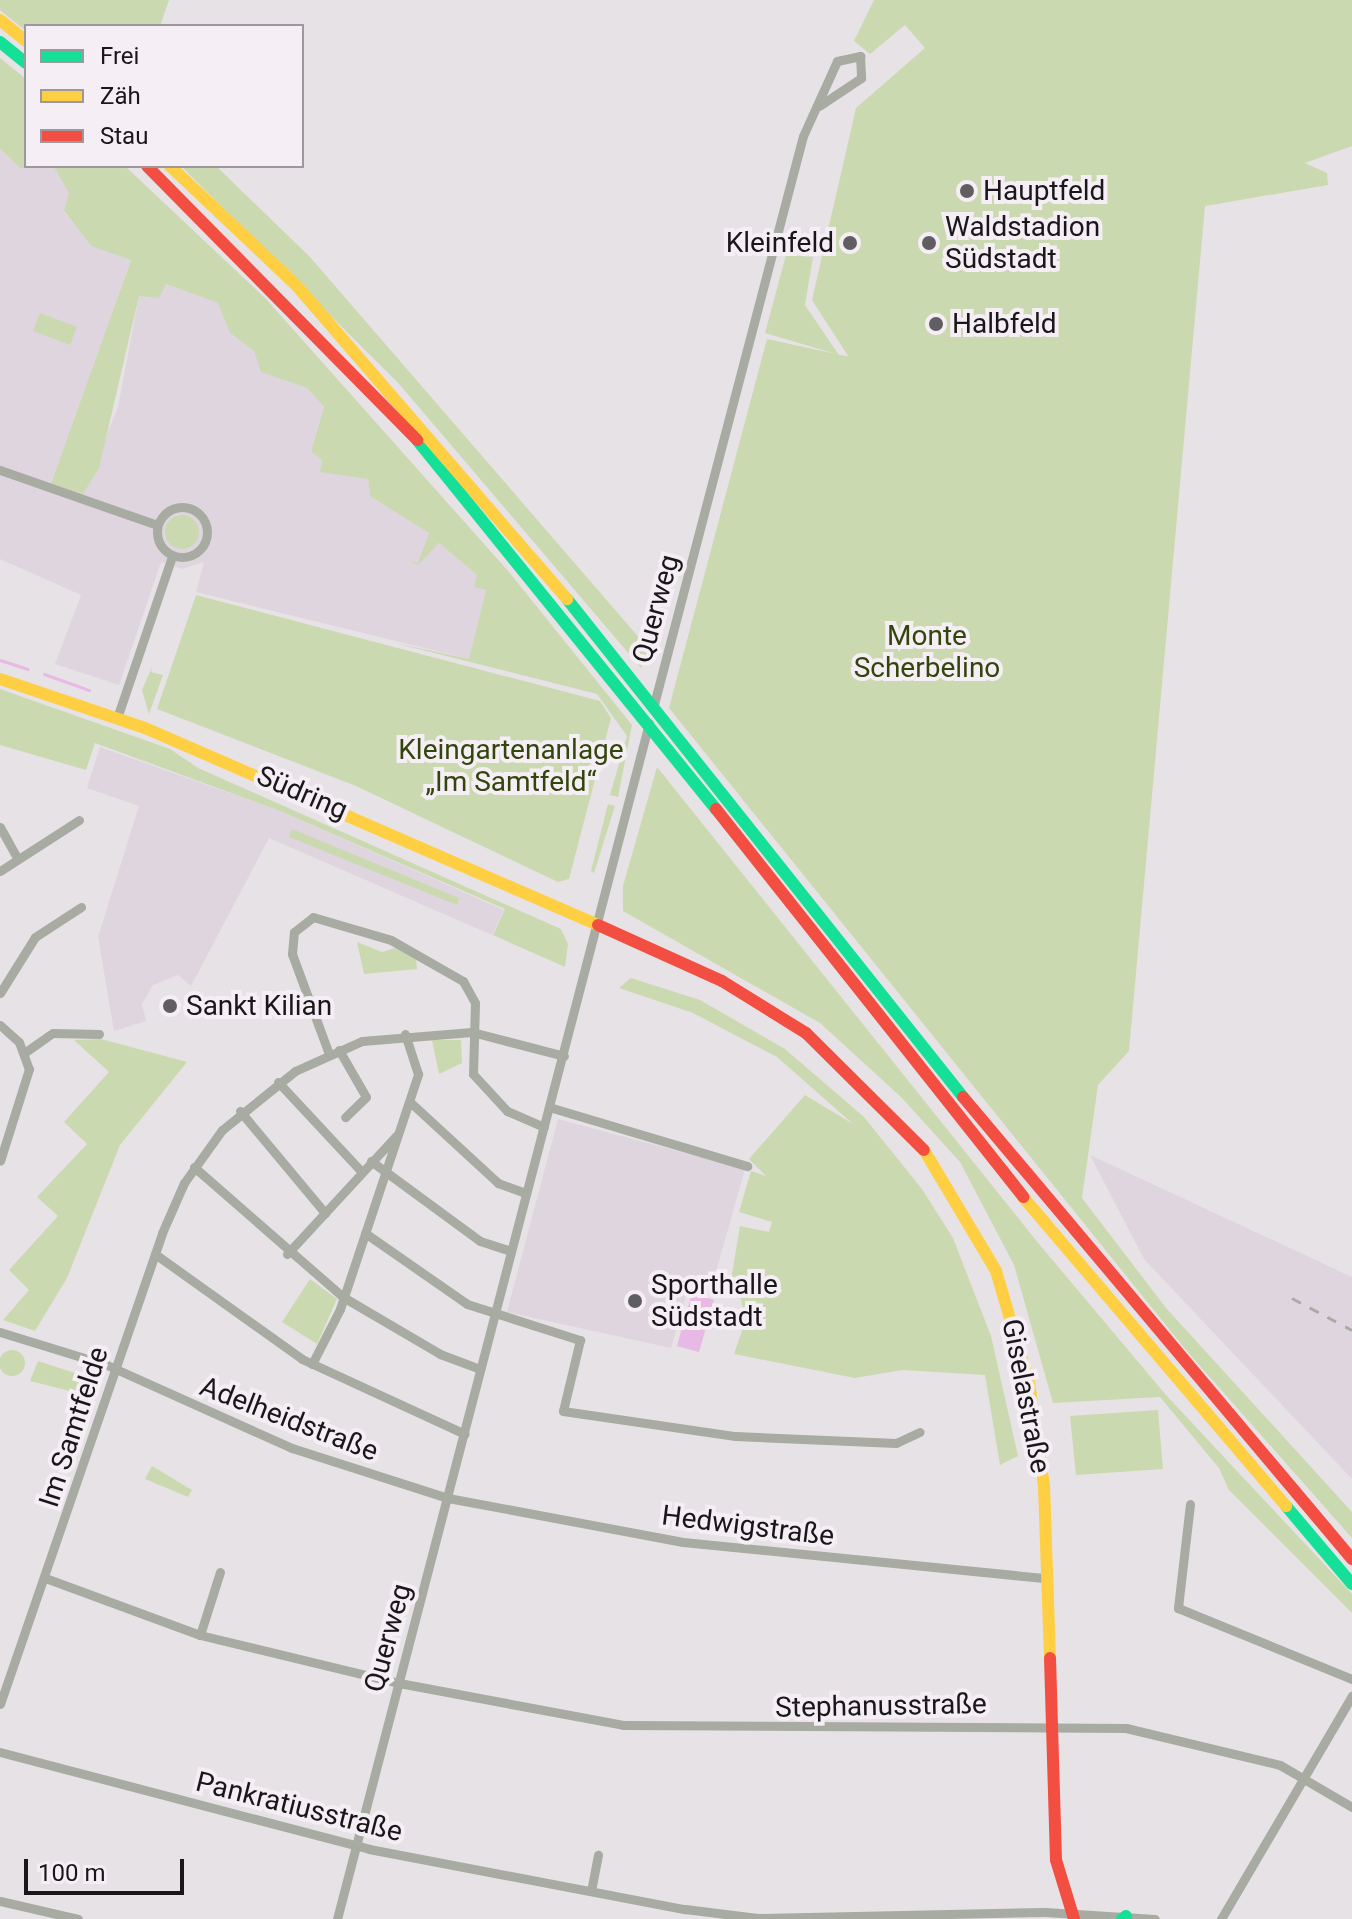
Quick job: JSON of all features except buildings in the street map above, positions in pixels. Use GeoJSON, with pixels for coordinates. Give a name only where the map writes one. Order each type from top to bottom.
{"type":"FeatureCollection","features":[{"type":"Feature","properties":{"kind":"main road"},"geometry":{"type":"LineString","coordinates":[[0,20],[24,39]]}},
{"type":"Feature","properties":{"kind":"main road"},"geometry":{"type":"LineString","coordinates":[[0,42],[24,61]]}},
{"type":"Feature","properties":{"kind":"main road"},"geometry":{"type":"LineString","coordinates":[[149,168],[385,402],[621,686],[961,1124],[1352,1584]]}},
{"type":"Feature","properties":{"kind":"main road"},"geometry":{"type":"LineString","coordinates":[[172,168],[296,285],[494,507],[1075,1239],[1352,1559]]}},
{"type":"Feature","properties":{"kind":"main road","name":"Südring"},"geometry":{"type":"LineString","coordinates":[[0,679],[117,718],[598,922]]}},
{"type":"Feature","properties":{"kind":"main road","name":"Giselastraße"},"geometry":{"type":"LineString","coordinates":[[598,922],[722,981],[806,1033],[889,1105],[946,1178],[996,1271],[1019,1342],[1044,1486],[1048,1727],[1056,1860],[1072,1916]]}},
{"type":"Feature","properties":{"kind":"street","name":"Querweg"},"geometry":{"type":"LineString","coordinates":[[337,1919],[803,136],[840,57],[860,56],[861,78],[819,106]]}},
{"type":"Feature","properties":{"kind":"street"},"geometry":{"type":"LineString","coordinates":[[0,470],[157,525]]}},
{"type":"Feature","properties":{"kind":"street"},"geometry":{"type":"LineString","coordinates":[[157,525],[177,507],[205,521],[202,547],[172,556]]}},
{"type":"Feature","properties":{"kind":"street"},"geometry":{"type":"LineString","coordinates":[[157,525],[158,542],[172,556]]}},
{"type":"Feature","properties":{"kind":"street"},"geometry":{"type":"LineString","coordinates":[[117,718],[172,556]]}},
{"type":"Feature","properties":{"kind":"street"},"geometry":{"type":"LineString","coordinates":[[0,871],[79,820]]}},
{"type":"Feature","properties":{"kind":"street"},"geometry":{"type":"LineString","coordinates":[[0,827],[17,858]]}},
{"type":"Feature","properties":{"kind":"street"},"geometry":{"type":"LineString","coordinates":[[0,993],[35,937],[81,907]]}},
{"type":"Feature","properties":{"kind":"street"},"geometry":{"type":"LineString","coordinates":[[345,1117],[366,1097],[334,1052],[292,954],[294,932],[313,917],[391,940],[451,971],[475,1003],[470,1060],[478,1080],[507,1111],[544,1127]]}},
{"type":"Feature","properties":{"kind":"street"},"geometry":{"type":"LineString","coordinates":[[0,1025],[24,1053],[26,1085],[0,1161]]}},
{"type":"Feature","properties":{"kind":"street","name":"Im Samtfelde"},"geometry":{"type":"LineString","coordinates":[[0,1704],[48,1579],[155,1254],[194,1167],[240,1111],[278,1082],[334,1052],[405,1034],[472,1032],[564,1056]]}},
{"type":"Feature","properties":{"kind":"street"},"geometry":{"type":"LineString","coordinates":[[24,1053],[53,1033],[99,1034]]}},
{"type":"Feature","properties":{"kind":"street"},"geometry":{"type":"LineString","coordinates":[[312,1364],[343,1297],[418,1074],[405,1034]]}},
{"type":"Feature","properties":{"kind":"street"},"geometry":{"type":"LineString","coordinates":[[278,1082],[362,1172]]}},
{"type":"Feature","properties":{"kind":"street"},"geometry":{"type":"LineString","coordinates":[[410,1102],[498,1183],[526,1193]]}},
{"type":"Feature","properties":{"kind":"street"},"geometry":{"type":"LineString","coordinates":[[549,1107],[747,1166]]}},
{"type":"Feature","properties":{"kind":"street"},"geometry":{"type":"LineString","coordinates":[[240,1111],[325,1213]]}},
{"type":"Feature","properties":{"kind":"street"},"geometry":{"type":"LineString","coordinates":[[287,1254],[398,1134]]}},
{"type":"Feature","properties":{"kind":"street"},"geometry":{"type":"LineString","coordinates":[[371,1161],[387,1169],[480,1241],[510,1251]]}},
{"type":"Feature","properties":{"kind":"street"},"geometry":{"type":"LineString","coordinates":[[194,1167],[287,1254],[343,1297],[440,1354],[480,1369]]}},
{"type":"Feature","properties":{"kind":"street"},"geometry":{"type":"LineString","coordinates":[[365,1233],[460,1299],[580,1340],[563,1411],[735,1436],[896,1443],[920,1432]]}},
{"type":"Feature","properties":{"kind":"street"},"geometry":{"type":"LineString","coordinates":[[155,1254],[224,1310],[312,1364],[465,1434]]}},
{"type":"Feature","properties":{"kind":"street","name":"Adelheidstraße"},"geometry":{"type":"LineString","coordinates":[[0,1332],[117,1370],[292,1448],[448,1498]]}},
{"type":"Feature","properties":{"kind":"street","name":"Hedwigstraße"},"geometry":{"type":"LineString","coordinates":[[448,1498],[673,1541],[1046,1578]]}},
{"type":"Feature","properties":{"kind":"street"},"geometry":{"type":"LineString","coordinates":[[1190,1504],[1178,1608],[1352,1679]]}},
{"type":"Feature","properties":{"kind":"street"},"geometry":{"type":"LineString","coordinates":[[200,1635],[220,1572]]}},
{"type":"Feature","properties":{"kind":"street","name":"Stephanusstraße"},"geometry":{"type":"LineString","coordinates":[[48,1579],[200,1635],[399,1683],[650,1729],[1048,1727],[1167,1735],[1304,1776],[1352,1807]]}},
{"type":"Feature","properties":{"kind":"street"},"geometry":{"type":"LineString","coordinates":[[1221,1919],[1352,1696]]}},
{"type":"Feature","properties":{"kind":"street","name":"Pankratiusstraße"},"geometry":{"type":"LineString","coordinates":[[0,1752],[356,1846],[740,1918],[1072,1916],[1155,1919]]}},
{"type":"Feature","properties":{"kind":"street"},"geometry":{"type":"LineString","coordinates":[[591,1891],[598,1855]]}},
{"type":"Feature","properties":{"kind":"street"},"geometry":{"type":"LineString","coordinates":[[0,1901],[78,1919]]}},
{"type":"Feature","properties":{"kind":"shaded area"},"geometry":{"type":"Polygon","coordinates":[[[0,149],[20,168],[55,168],[70,193],[64,212],[91,246],[131,259],[52,484],[83,494],[118,407],[139,296],[166,284],[218,303],[230,333],[254,351],[262,372],[307,388],[324,407],[311,450],[337,470],[368,479],[371,496],[405,511],[431,535],[419,563],[439,543],[477,575],[486,590],[469,659],[196,592],[204,562],[182,569],[161,562],[119,685],[55,664],[81,595],[0,559],[0,149]],[[177,515],[165,536],[191,547],[197,523],[177,515]]]}},
{"type":"Feature","properties":{"kind":"shaded area"},"geometry":{"type":"Polygon","coordinates":[[[100,747],[280,811],[504,910],[492,935],[269,838],[191,986],[178,975],[153,985],[142,1004],[146,1021],[114,1031],[98,937],[139,806],[87,788],[100,747]]]}},
{"type":"Feature","properties":{"kind":"shaded area"},"geometry":{"type":"Polygon","coordinates":[[[558,1119],[745,1169],[710,1293],[688,1288],[671,1348],[507,1312],[558,1119]]]}},
{"type":"Feature","properties":{"kind":"shaded area"},"geometry":{"type":"Polygon","coordinates":[[[1090,1155],[1352,1277],[1352,1479],[1144,1259],[1090,1155]]]}},
{"type":"Feature","properties":{"kind":"shaded area"},"geometry":{"type":"Polygon","coordinates":[[[692,1293],[714,1300],[699,1352],[677,1346],[692,1293]]]}},
{"type":"Feature","properties":{"kind":"green space"},"geometry":{"type":"Polygon","coordinates":[[[0,0],[169,0],[161,24],[24,24],[24,29],[0,10],[0,0]]]}},
{"type":"Feature","properties":{"kind":"green space","name":"Monte Scherbelino"},"geometry":{"type":"Polygon","coordinates":[[[874,0],[1352,0],[1352,146],[1305,163],[1327,173],[1328,185],[1205,206],[1129,1051],[1098,1085],[1082,1198],[1166,1308],[1352,1512],[1352,1538],[1186,1350],[669,708],[767,339],[836,354],[765,333],[786,255],[813,257],[805,305],[839,355],[848,356],[812,300],[856,108],[925,48],[905,25],[870,54],[854,41],[874,0]]]}},
{"type":"Feature","properties":{"kind":"green space"},"geometry":{"type":"Polygon","coordinates":[[[0,58],[24,77],[24,168],[20,168],[0,149],[0,58]]]}},
{"type":"Feature","properties":{"kind":"green space"},"geometry":{"type":"Polygon","coordinates":[[[55,168],[127,168],[266,299],[509,572],[632,725],[618,797],[610,795],[627,736],[597,694],[391,642],[469,659],[486,590],[474,587],[477,575],[439,543],[418,565],[409,560],[418,563],[429,533],[370,496],[368,479],[320,472],[322,460],[311,451],[324,407],[307,388],[261,372],[254,351],[230,333],[218,303],[166,284],[159,298],[139,296],[99,468],[83,494],[51,484],[131,260],[91,246],[64,211],[69,193],[55,168]]]}},
{"type":"Feature","properties":{"kind":"green space"},"geometry":{"type":"Polygon","coordinates":[[[183,168],[218,168],[310,257],[648,648],[641,668],[400,385],[183,168]]]}},
{"type":"Feature","properties":{"kind":"green space"},"geometry":{"type":"Polygon","coordinates":[[[40,313],[77,327],[70,345],[33,331],[40,313]]]}},
{"type":"Feature","properties":{"kind":"green space"},"geometry":{"type":"Polygon","coordinates":[[[182,515],[194,520],[199,532],[194,544],[182,549],[170,544],[165,532],[170,520],[182,515]]]}},
{"type":"Feature","properties":{"kind":"green space","name":"Kleingartenanlage „Im Samtfeld“"},"geometry":{"type":"Polygon","coordinates":[[[196,595],[600,701],[611,718],[569,879],[558,882],[356,786],[157,709],[196,595]]]}},
{"type":"Feature","properties":{"kind":"green space"},"geometry":{"type":"Polygon","coordinates":[[[153,665],[151,672],[163,675],[149,714],[142,690],[153,665]]]}},
{"type":"Feature","properties":{"kind":"green space"},"geometry":{"type":"Polygon","coordinates":[[[0,689],[170,749],[198,768],[561,929],[568,944],[565,967],[493,935],[505,909],[280,811],[95,743],[86,770],[0,745],[0,689]]]}},
{"type":"Feature","properties":{"kind":"green space"},"geometry":{"type":"Polygon","coordinates":[[[657,767],[1039,1244],[1166,1395],[1352,1594],[1352,1613],[1229,1490],[1219,1468],[1160,1397],[1053,1403],[1014,1265],[960,1162],[901,1097],[820,1023],[623,911],[623,886],[657,767]]]}},
{"type":"Feature","properties":{"kind":"green space"},"geometry":{"type":"Polygon","coordinates":[[[608,804],[615,806],[594,873],[591,871],[608,804]]]}},
{"type":"Feature","properties":{"kind":"green space"},"geometry":{"type":"Polygon","coordinates":[[[292,829],[459,898],[457,905],[289,837],[292,829]]]}},
{"type":"Feature","properties":{"kind":"green space"},"geometry":{"type":"Polygon","coordinates":[[[357,942],[382,952],[395,948],[416,959],[417,969],[364,974],[357,942]]]}},
{"type":"Feature","properties":{"kind":"green space"},"geometry":{"type":"Polygon","coordinates":[[[631,978],[700,1000],[785,1049],[864,1117],[922,1189],[953,1238],[991,1336],[1018,1456],[1000,1465],[985,1375],[902,1370],[855,1378],[734,1354],[745,1322],[741,1299],[729,1292],[740,1226],[769,1232],[772,1222],[739,1212],[751,1171],[766,1176],[749,1159],[805,1095],[853,1124],[777,1057],[693,1013],[619,988],[631,978]]]}},
{"type":"Feature","properties":{"kind":"green space"},"geometry":{"type":"Polygon","coordinates":[[[101,1039],[187,1062],[120,1145],[67,1278],[35,1331],[3,1320],[29,1290],[9,1270],[58,1216],[37,1197],[87,1144],[64,1122],[109,1072],[74,1040],[101,1039]]]}},
{"type":"Feature","properties":{"kind":"green space"},"geometry":{"type":"Polygon","coordinates":[[[432,1040],[461,1040],[462,1063],[439,1074],[432,1040]]]}},
{"type":"Feature","properties":{"kind":"green space"},"geometry":{"type":"Polygon","coordinates":[[[310,1279],[337,1299],[317,1344],[282,1322],[310,1279]]]}},
{"type":"Feature","properties":{"kind":"green space"},"geometry":{"type":"Polygon","coordinates":[[[12,1350],[21,1354],[25,1363],[21,1372],[12,1376],[3,1372],[-1,1363],[3,1354],[12,1350]]]}},
{"type":"Feature","properties":{"kind":"green space"},"geometry":{"type":"Polygon","coordinates":[[[38,1361],[96,1380],[97,1398],[30,1381],[38,1361]]]}},
{"type":"Feature","properties":{"kind":"green space"},"geometry":{"type":"Polygon","coordinates":[[[1158,1410],[1163,1469],[1076,1475],[1070,1416],[1158,1410]]]}},
{"type":"Feature","properties":{"kind":"green space"},"geometry":{"type":"Polygon","coordinates":[[[152,1466],[192,1490],[188,1497],[145,1479],[152,1466]]]}},
{"type":"Feature","properties":{"kind":"waterway"},"geometry":{"type":"LineString","coordinates":[[0,660],[28,669]]}},
{"type":"Feature","properties":{"kind":"waterway"},"geometry":{"type":"LineString","coordinates":[[44,674],[89,690]]}},
{"type":"Feature","properties":{"kind":"railway"},"geometry":{"type":"LineString","coordinates":[[1292,1298],[1352,1330]]}},
{"type":"Feature","properties":{"kind":"traffic: fast"},"geometry":{"type":"LineString","coordinates":[[0,42],[24,61]]}},
{"type":"Feature","properties":{"kind":"traffic: fast"},"geometry":{"type":"LineString","coordinates":[[417,440],[716,809]]}},
{"type":"Feature","properties":{"kind":"traffic: fast"},"geometry":{"type":"LineString","coordinates":[[567,599],[963,1097]]}},
{"type":"Feature","properties":{"kind":"traffic: fast"},"geometry":{"type":"LineString","coordinates":[[1286,1506],[1352,1584]]}},
{"type":"Feature","properties":{"kind":"traffic: fast"},"geometry":{"type":"LineString","coordinates":[[1122,1919],[1126,1916]]}},
{"type":"Feature","properties":{"kind":"traffic: slow"},"geometry":{"type":"LineString","coordinates":[[0,20],[24,39]]}},
{"type":"Feature","properties":{"kind":"traffic: slow"},"geometry":{"type":"LineString","coordinates":[[172,168],[296,285],[567,599]]}},
{"type":"Feature","properties":{"kind":"traffic: slow"},"geometry":{"type":"LineString","coordinates":[[0,679],[145,728],[598,925]]}},
{"type":"Feature","properties":{"kind":"traffic: slow"},"geometry":{"type":"LineString","coordinates":[[924,1150],[996,1271],[1029,1383],[1044,1486],[1050,1658]]}},
{"type":"Feature","properties":{"kind":"traffic: slow"},"geometry":{"type":"LineString","coordinates":[[1023,1197],[1286,1506]]}},
{"type":"Feature","properties":{"kind":"traffic: jam"},"geometry":{"type":"LineString","coordinates":[[149,168],[417,440]]}},
{"type":"Feature","properties":{"kind":"traffic: jam"},"geometry":{"type":"LineString","coordinates":[[716,809],[1023,1197]]}},
{"type":"Feature","properties":{"kind":"traffic: jam"},"geometry":{"type":"LineString","coordinates":[[598,925],[722,981],[806,1033],[924,1150]]}},
{"type":"Feature","properties":{"kind":"traffic: jam"},"geometry":{"type":"LineString","coordinates":[[963,1097],[1352,1559]]}},
{"type":"Feature","properties":{"kind":"traffic: jam"},"geometry":{"type":"LineString","coordinates":[[1050,1658],[1056,1860],[1074,1919]]}},
{"type":"Feature","properties":{"kind":"place","name":"Hauptfeld"},"geometry":{"type":"Point","coordinates":[967,191]}},
{"type":"Feature","properties":{"kind":"place","name":"Kleinfeld"},"geometry":{"type":"Point","coordinates":[850,243]}},
{"type":"Feature","properties":{"kind":"place","name":"Waldstadion Südstadt"},"geometry":{"type":"Point","coordinates":[929,243]}},
{"type":"Feature","properties":{"kind":"place","name":"Halbfeld"},"geometry":{"type":"Point","coordinates":[936,324]}},
{"type":"Feature","properties":{"kind":"place","name":"Sankt Kilian"},"geometry":{"type":"Point","coordinates":[170,1006]}},
{"type":"Feature","properties":{"kind":"place","name":"Sporthalle Südstadt"},"geometry":{"type":"Point","coordinates":[635,1301]}}]}
